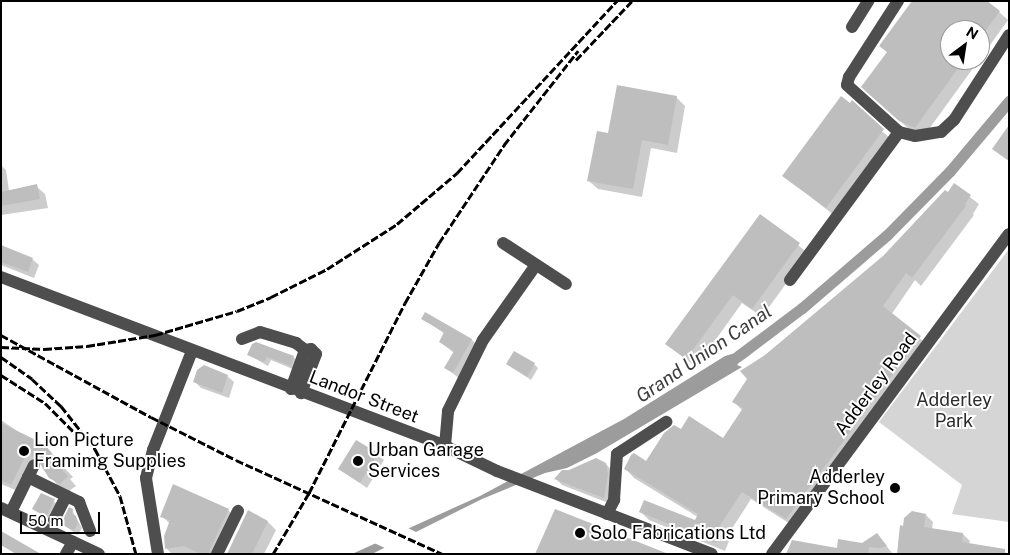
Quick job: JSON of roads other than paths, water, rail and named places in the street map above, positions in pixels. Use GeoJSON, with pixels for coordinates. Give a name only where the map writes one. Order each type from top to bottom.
{"type":"FeatureCollection","features":[{"type":"Feature","properties":{"kind":"street"},"geometry":{"type":"LineString","coordinates":[[852,27],[868,1]]}},
{"type":"Feature","properties":{"kind":"street"},"geometry":{"type":"LineString","coordinates":[[898,1],[849,77],[847,85],[899,132],[915,136],[941,132],[954,120],[1009,35]]}},
{"type":"Feature","properties":{"kind":"street"},"geometry":{"type":"LineString","coordinates":[[790,280],[899,132]]}},
{"type":"Feature","properties":{"kind":"street","name":"Adderley Road"},"geometry":{"type":"LineString","coordinates":[[772,554],[1009,234]]}},
{"type":"Feature","properties":{"kind":"street"},"geometry":{"type":"LineString","coordinates":[[503,243],[566,284]]}},
{"type":"Feature","properties":{"kind":"street"},"geometry":{"type":"LineString","coordinates":[[445,446],[448,411],[482,340],[536,266]]}},
{"type":"Feature","properties":{"kind":"street","name":"Landor Street"},"geometry":{"type":"LineString","coordinates":[[1,277],[296,391],[445,446],[497,471],[692,550],[712,554]]}},
{"type":"Feature","properties":{"kind":"street"},"geometry":{"type":"LineString","coordinates":[[242,339],[260,332],[296,343],[305,350],[311,349],[316,354],[296,391]]}},
{"type":"Feature","properties":{"kind":"street"},"geometry":{"type":"LineString","coordinates":[[158,554],[146,478],[153,450],[192,351]]}},
{"type":"Feature","properties":{"kind":"street"},"geometry":{"type":"LineString","coordinates":[[607,514],[614,500],[618,454],[666,422]]}},
{"type":"Feature","properties":{"kind":"street"},"geometry":{"type":"LineString","coordinates":[[34,465],[6,510],[99,554]]}},
{"type":"Feature","properties":{"kind":"street"},"geometry":{"type":"LineString","coordinates":[[28,477],[79,502],[90,531]]}},
{"type":"Feature","properties":{"kind":"street"},"geometry":{"type":"LineString","coordinates":[[54,520],[66,496]]}},
{"type":"Feature","properties":{"kind":"street"},"geometry":{"type":"LineString","coordinates":[[217,554],[238,512]]}},
{"type":"Feature","properties":{"kind":"street"},"geometry":{"type":"LineString","coordinates":[[66,554],[73,542]]}},
{"type":"Feature","properties":{"kind":"waterway","name":"Grand Union Canal"},"geometry":{"type":"LineString","coordinates":[[738,356],[802,308],[887,235],[950,171],[1009,101]]}},
{"type":"Feature","properties":{"kind":"railway"},"geometry":{"type":"LineString","coordinates":[[1,347],[44,349],[87,346],[155,335],[237,311],[271,297],[327,269],[397,224],[457,173],[617,1]]}},
{"type":"Feature","properties":{"kind":"railway"},"geometry":{"type":"LineString","coordinates":[[576,60],[632,1]]}},
{"type":"Feature","properties":{"kind":"railway"},"geometry":{"type":"LineString","coordinates":[[273,554],[309,493],[405,303],[439,243],[504,145],[578,51]]}},
{"type":"Feature","properties":{"kind":"railway"},"geometry":{"type":"LineString","coordinates":[[1,335],[151,417],[236,460],[442,554]]}},
{"type":"Feature","properties":{"kind":"railway"},"geometry":{"type":"LineString","coordinates":[[1,357],[32,379],[61,406],[95,449],[120,496],[136,554]]}},
{"type":"Feature","properties":{"kind":"railway"},"geometry":{"type":"LineString","coordinates":[[1,375],[45,403],[77,435]]}},
{"type":"Feature","properties":{"kind":"place","name":"Lion Picture Framimg Supplies"},"geometry":{"type":"Point","coordinates":[24,451]}},
{"type":"Feature","properties":{"kind":"place","name":"Urban Garage Services"},"geometry":{"type":"Point","coordinates":[358,461]}},
{"type":"Feature","properties":{"kind":"place","name":"Adderley Primary School"},"geometry":{"type":"Point","coordinates":[895,488]}},
{"type":"Feature","properties":{"kind":"place","name":"Solo Fabrications Ltd"},"geometry":{"type":"Point","coordinates":[580,533]}},
{"type":"Feature","properties":{"kind":"park label","name":"Adderley Park"},"geometry":{"type":"Point","coordinates":[954,411]}}]}
